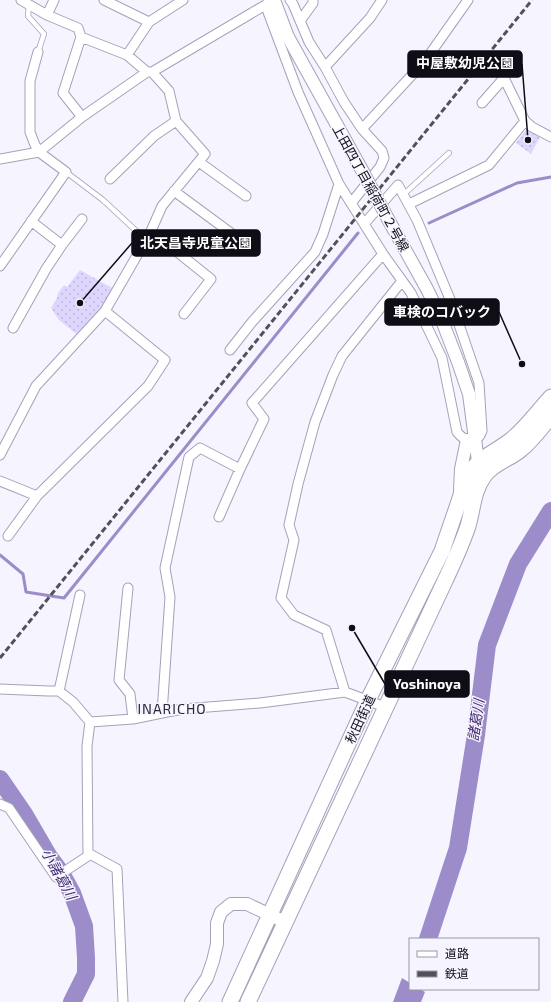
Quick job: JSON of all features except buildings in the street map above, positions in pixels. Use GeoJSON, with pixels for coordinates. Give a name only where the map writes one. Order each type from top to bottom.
{"type":"FeatureCollection","features":[{"type":"Feature","properties":{"kind":"main road","name":"秋田街道"},"geometry":{"type":"LineString","coordinates":[[230,1002],[368,700],[442,550],[468,475],[478,461],[515,436],[551,397]]}},
{"type":"Feature","properties":{"kind":"main road","name":"秋田街道"},"geometry":{"type":"LineString","coordinates":[[248,1002],[461,546],[470,519],[476,490],[485,474],[519,451],[529,442],[551,416]]}},
{"type":"Feature","properties":{"kind":"street"},"geometry":{"type":"LineString","coordinates":[[20,0],[47,15],[78,28],[80,37],[63,94],[82,117]]}},
{"type":"Feature","properties":{"kind":"street"},"geometry":{"type":"LineString","coordinates":[[47,15],[54,0]]}},
{"type":"Feature","properties":{"kind":"street"},"geometry":{"type":"LineString","coordinates":[[104,0],[149,22]]}},
{"type":"Feature","properties":{"kind":"street"},"geometry":{"type":"LineString","coordinates":[[127,55],[149,22],[183,0]]}},
{"type":"Feature","properties":{"kind":"street"},"geometry":{"type":"LineString","coordinates":[[290,0],[309,42],[325,67],[344,102],[362,129],[382,151],[384,158],[380,167],[352,202]]}},
{"type":"Feature","properties":{"kind":"street"},"geometry":{"type":"LineString","coordinates":[[300,21],[313,0]]}},
{"type":"Feature","properties":{"kind":"street"},"geometry":{"type":"LineString","coordinates":[[325,67],[370,18],[382,0]]}},
{"type":"Feature","properties":{"kind":"street"},"geometry":{"type":"LineString","coordinates":[[362,129],[425,61],[468,0]]}},
{"type":"Feature","properties":{"kind":"street"},"geometry":{"type":"LineString","coordinates":[[0,159],[39,152],[82,117],[149,72],[270,1]]}},
{"type":"Feature","properties":{"kind":"street"},"geometry":{"type":"LineString","coordinates":[[270,1],[268,12],[298,92],[339,184],[352,202],[383,254],[411,293],[442,358],[457,432],[461,437],[471,440],[485,450],[489,451],[497,449]]}},
{"type":"Feature","properties":{"kind":"street","name":"上田四丁目稲荷町２号線"},"geometry":{"type":"LineString","coordinates":[[270,1],[288,37],[427,289],[441,318],[469,394],[471,440]]}},
{"type":"Feature","properties":{"kind":"street"},"geometry":{"type":"LineString","coordinates":[[0,455],[36,386],[105,311],[151,231],[162,206],[205,154],[176,121],[169,92],[149,72],[127,55],[80,37]]}},
{"type":"Feature","properties":{"kind":"street"},"geometry":{"type":"LineString","coordinates":[[0,266],[66,172],[39,152],[30,132],[30,81],[38,52]]}},
{"type":"Feature","properties":{"kind":"street"},"geometry":{"type":"LineString","coordinates":[[482,103],[504,78],[525,121],[532,127],[551,137]]}},
{"type":"Feature","properties":{"kind":"street"},"geometry":{"type":"LineString","coordinates":[[110,179],[154,136],[176,121]]}},
{"type":"Feature","properties":{"kind":"street"},"geometry":{"type":"LineString","coordinates":[[409,204],[489,165],[525,121]]}},
{"type":"Feature","properties":{"kind":"street"},"geometry":{"type":"LineString","coordinates":[[199,162],[246,196]]}},
{"type":"Feature","properties":{"kind":"street"},"geometry":{"type":"LineString","coordinates":[[230,350],[315,252],[323,234],[339,184]]}},
{"type":"Feature","properties":{"kind":"street"},"geometry":{"type":"LineString","coordinates":[[365,223],[398,185],[417,220],[452,304],[479,383],[482,431],[480,436],[471,440],[461,469],[460,499]]}},
{"type":"Feature","properties":{"kind":"street"},"geometry":{"type":"LineString","coordinates":[[174,191],[254,250]]}},
{"type":"Feature","properties":{"kind":"street"},"geometry":{"type":"LineString","coordinates":[[13,328],[46,269],[82,219]]}},
{"type":"Feature","properties":{"kind":"street"},"geometry":{"type":"LineString","coordinates":[[30,222],[62,245]]}},
{"type":"Feature","properties":{"kind":"street"},"geometry":{"type":"LineString","coordinates":[[151,231],[210,279],[184,314]]}},
{"type":"Feature","properties":{"kind":"street"},"geometry":{"type":"LineString","coordinates":[[219,517],[264,419],[252,403],[383,254]]}},
{"type":"Feature","properties":{"kind":"street"},"geometry":{"type":"LineString","coordinates":[[345,692],[326,630],[294,615],[281,598],[294,540],[289,525],[298,484],[315,422],[333,375],[342,356],[402,281]]}},
{"type":"Feature","properties":{"kind":"street"},"geometry":{"type":"LineString","coordinates":[[8,536],[37,496],[148,386],[164,360],[105,311]]}},
{"type":"Feature","properties":{"kind":"street"},"geometry":{"type":"LineString","coordinates":[[471,440],[470,450],[478,461],[479,471],[476,490]]}},
{"type":"Feature","properties":{"kind":"street"},"geometry":{"type":"LineString","coordinates":[[162,713],[170,597],[165,568],[189,457],[200,448],[240,469]]}},
{"type":"Feature","properties":{"kind":"street"},"geometry":{"type":"LineString","coordinates":[[478,461],[491,466],[498,464]]}},
{"type":"Feature","properties":{"kind":"street"},"geometry":{"type":"LineString","coordinates":[[0,481],[37,496]]}},
{"type":"Feature","properties":{"kind":"street"},"geometry":{"type":"LineString","coordinates":[[128,588],[118,680],[130,694],[133,720]]}},
{"type":"Feature","properties":{"kind":"street"},"geometry":{"type":"LineString","coordinates":[[58,690],[80,595]]}},
{"type":"Feature","properties":{"kind":"street"},"geometry":{"type":"LineString","coordinates":[[0,689],[58,690],[73,702],[90,722],[87,746],[88,856],[56,878],[9,808],[0,804]]}},
{"type":"Feature","properties":{"kind":"street"},"geometry":{"type":"LineString","coordinates":[[90,722],[133,720],[162,713],[345,692],[385,707]]}},
{"type":"Feature","properties":{"kind":"street"},"geometry":{"type":"LineString","coordinates":[[88,852],[117,869],[122,1002]]}},
{"type":"Feature","properties":{"kind":"street"},"geometry":{"type":"LineString","coordinates":[[191,1002],[207,978],[213,961],[217,944],[216,924],[221,912],[231,904],[247,904],[285,922]]}},
{"type":"Feature","properties":{"kind":"lane"},"geometry":{"type":"LineString","coordinates":[[29,5],[28,16],[44,34],[38,52]]}},
{"type":"Feature","properties":{"kind":"lane"},"geometry":{"type":"LineString","coordinates":[[403,195],[449,153]]}},
{"type":"Feature","properties":{"kind":"lane"},"geometry":{"type":"LineString","coordinates":[[66,172],[103,200],[146,240]]}},
{"type":"Feature","properties":{"kind":"shaded area"},"geometry":{"type":"Polygon","coordinates":[[[527,130],[540,137],[531,154],[516,143],[527,130]]]}},
{"type":"Feature","properties":{"kind":"shaded area"},"geometry":{"type":"Polygon","coordinates":[[[80,270],[114,289],[103,310],[79,336],[59,320],[51,308],[57,298],[58,293],[64,285],[67,287],[80,270]]]}},
{"type":"Feature","properties":{"kind":"shaded area"},"geometry":{"type":"Polygon","coordinates":[[[402,978],[409,982],[409,990],[422,990],[425,992],[421,1002],[393,1002],[402,978]]]}},
{"type":"Feature","properties":{"kind":"waterway"},"geometry":{"type":"LineString","coordinates":[[429,223],[517,183],[551,177]]}},
{"type":"Feature","properties":{"kind":"waterway"},"geometry":{"type":"LineString","coordinates":[[0,555],[23,574],[26,592],[64,598],[358,233]]}},
{"type":"Feature","properties":{"kind":"waterway","name":"諸葛川"},"geometry":{"type":"LineString","coordinates":[[428,938],[458,848],[476,735],[487,645],[518,564],[551,511]]}},
{"type":"Feature","properties":{"kind":"waterway","name":"小諸葛川"},"geometry":{"type":"LineString","coordinates":[[0,779],[24,814],[49,857],[61,873],[72,893],[84,926],[86,974],[72,1002]]}},
{"type":"Feature","properties":{"kind":"railway"},"geometry":{"type":"LineString","coordinates":[[0,658],[532,0]]}},
{"type":"Feature","properties":{"kind":"place","name":"中屋敷幼児公園"},"geometry":{"type":"Point","coordinates":[528,140]}},
{"type":"Feature","properties":{"kind":"place","name":"北天昌寺児童公園"},"geometry":{"type":"Point","coordinates":[80,303]}},
{"type":"Feature","properties":{"kind":"place","name":"車検のコバック"},"geometry":{"type":"Point","coordinates":[522,364]}},
{"type":"Feature","properties":{"kind":"place","name":"Yoshinoya"},"geometry":{"type":"Point","coordinates":[352,628]}},
{"type":"Feature","properties":{"kind":"district","name":"INARICHO"},"geometry":{"type":"Point","coordinates":[172,709]}}]}
